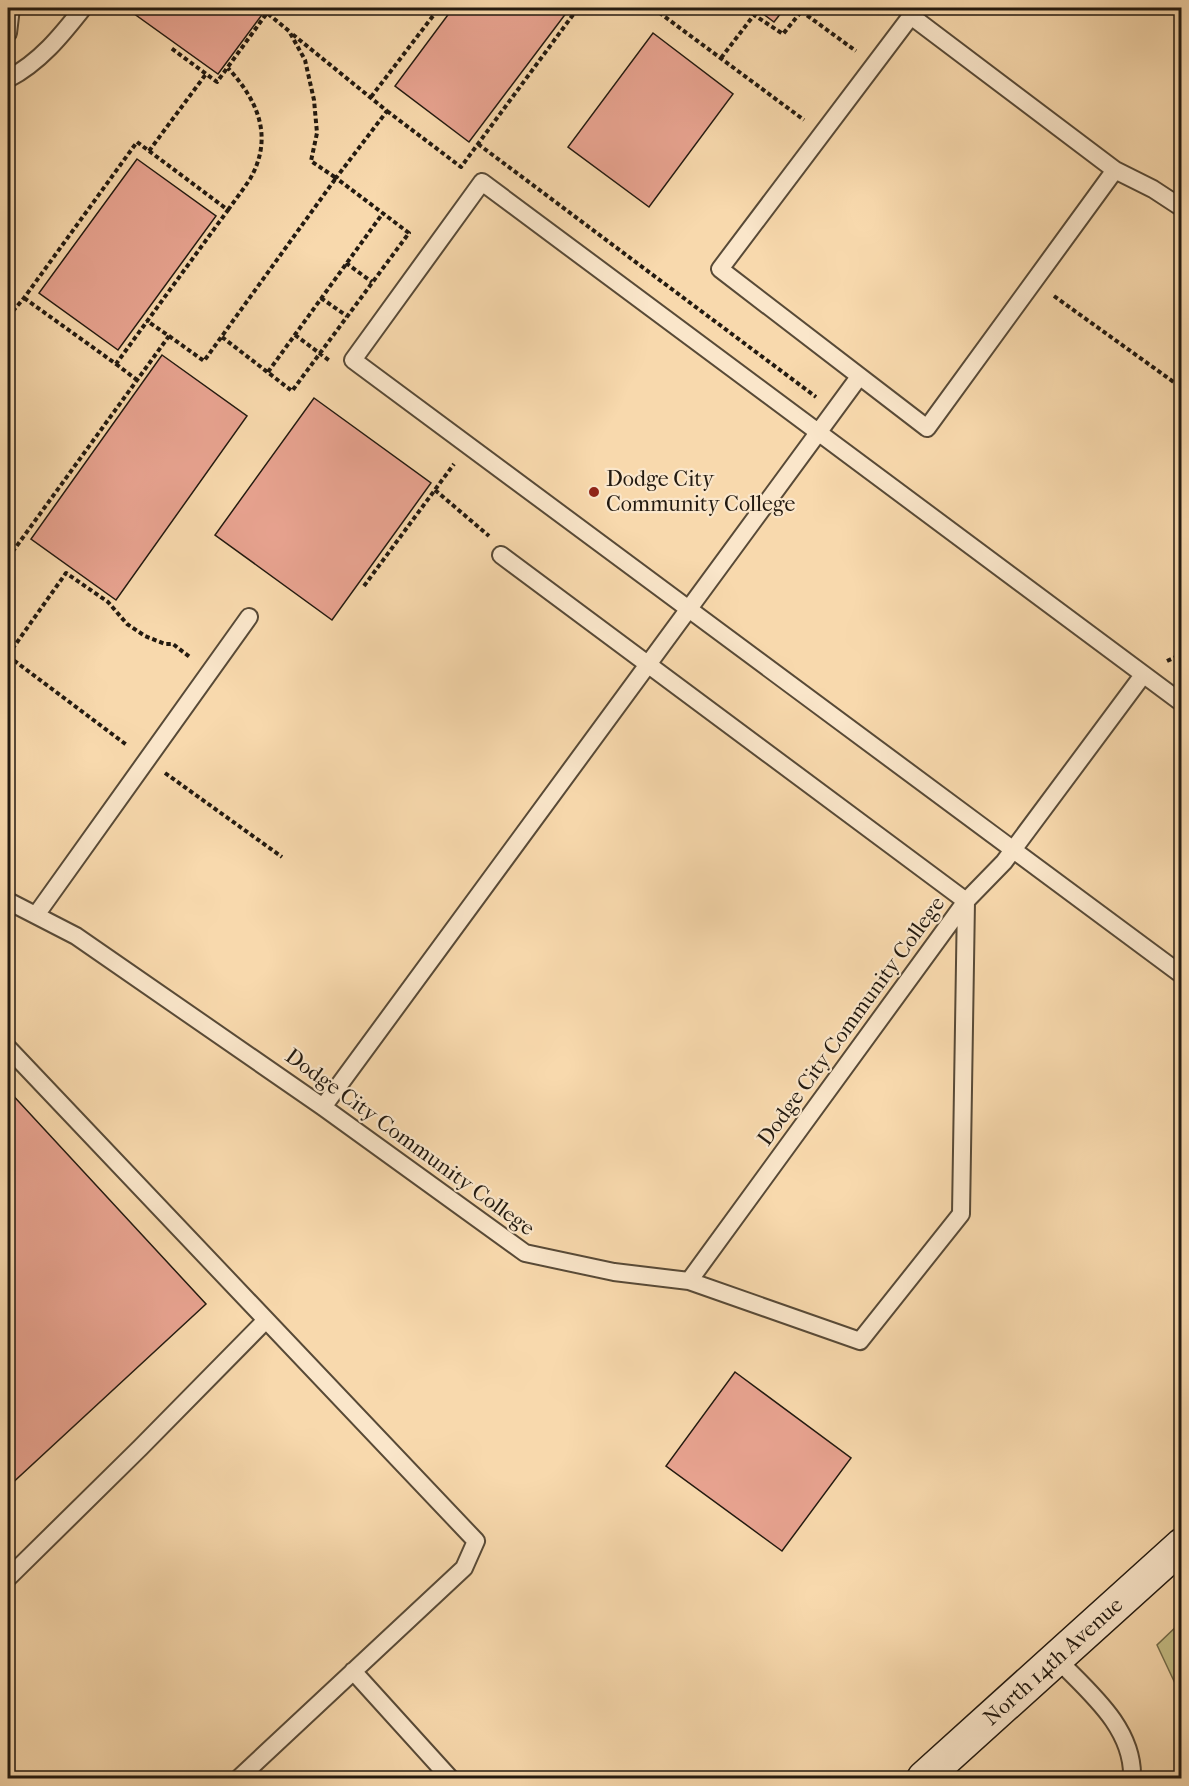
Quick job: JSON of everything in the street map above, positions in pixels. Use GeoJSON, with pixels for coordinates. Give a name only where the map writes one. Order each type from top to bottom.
{"type":"FeatureCollection","features":[{"type":"Feature","properties":{"kind":"main road","name":"North 14th Avenue"},"geometry":{"type":"LineString","coordinates":[[924,1779],[1182,1545]]}},
{"type":"Feature","properties":{"kind":"lane"},"geometry":{"type":"LineString","coordinates":[[8,33],[11,8]]}},
{"type":"Feature","properties":{"kind":"lane"},"geometry":{"type":"LineString","coordinates":[[8,79],[39,59],[65,32],[83,8]]}},
{"type":"Feature","properties":{"kind":"lane"},"geometry":{"type":"LineString","coordinates":[[1115,170],[927,428],[720,268],[911,16],[1115,170],[1153,189],[1182,208]]}},
{"type":"Feature","properties":{"kind":"lane"},"geometry":{"type":"LineString","coordinates":[[1182,704],[482,182],[353,360],[1182,975]]}},
{"type":"Feature","properties":{"kind":"lane"},"geometry":{"type":"LineString","coordinates":[[323,1107],[859,377]]}},
{"type":"Feature","properties":{"kind":"lane"},"geometry":{"type":"LineString","coordinates":[[501,555],[966,901],[961,1214],[860,1341],[689,1281]]}},
{"type":"Feature","properties":{"kind":"lane"},"geometry":{"type":"LineString","coordinates":[[36,915],[249,617]]}},
{"type":"Feature","properties":{"kind":"lane","name":"Dodge City Community College"},"geometry":{"type":"LineString","coordinates":[[8,901],[76,936],[323,1107],[525,1253],[614,1272],[689,1281],[966,901],[1004,862],[1143,675]]}},
{"type":"Feature","properties":{"kind":"lane"},"geometry":{"type":"LineString","coordinates":[[8,1048],[476,1541],[464,1568],[239,1779]]}},
{"type":"Feature","properties":{"kind":"lane"},"geometry":{"type":"LineString","coordinates":[[8,1578],[266,1320]]}},
{"type":"Feature","properties":{"kind":"lane"},"geometry":{"type":"LineString","coordinates":[[1057,1659],[1105,1708],[1126,1741],[1132,1779]]}},
{"type":"Feature","properties":{"kind":"lane"},"geometry":{"type":"LineString","coordinates":[[353,1671],[450,1779]]}},
{"type":"Feature","properties":{"kind":"path"},"geometry":{"type":"LineString","coordinates":[[171,48],[217,82],[271,8]]}},
{"type":"Feature","properties":{"kind":"path"},"geometry":{"type":"LineString","coordinates":[[371,97],[439,8]]}},
{"type":"Feature","properties":{"kind":"path"},"geometry":{"type":"LineString","coordinates":[[267,13],[387,111],[461,167],[578,8]]}},
{"type":"Feature","properties":{"kind":"path"},"geometry":{"type":"LineString","coordinates":[[653,8],[822,134]]}},
{"type":"Feature","properties":{"kind":"path"},"geometry":{"type":"LineString","coordinates":[[721,58],[754,15],[783,34],[803,9],[875,65]]}},
{"type":"Feature","properties":{"kind":"path"},"geometry":{"type":"LineString","coordinates":[[222,337],[292,391],[409,233],[311,161],[317,133],[314,100],[305,60],[289,31]]}},
{"type":"Feature","properties":{"kind":"path"},"geometry":{"type":"LineString","coordinates":[[116,364],[250,179],[256,164],[263,135],[249,95],[228,68]]}},
{"type":"Feature","properties":{"kind":"path"},"geometry":{"type":"LineString","coordinates":[[149,151],[206,74]]}},
{"type":"Feature","properties":{"kind":"path"},"geometry":{"type":"LineString","coordinates":[[147,321],[204,361],[387,111]]}},
{"type":"Feature","properties":{"kind":"path"},"geometry":{"type":"LineString","coordinates":[[8,317],[137,142],[228,210]]}},
{"type":"Feature","properties":{"kind":"path"},"geometry":{"type":"LineString","coordinates":[[268,372],[383,213]]}},
{"type":"Feature","properties":{"kind":"path"},"geometry":{"type":"LineString","coordinates":[[346,264],[372,282]]}},
{"type":"Feature","properties":{"kind":"path"},"geometry":{"type":"LineString","coordinates":[[1034,282],[1182,388]]}},
{"type":"Feature","properties":{"kind":"path"},"geometry":{"type":"LineString","coordinates":[[24,298],[137,380]]}},
{"type":"Feature","properties":{"kind":"path"},"geometry":{"type":"LineString","coordinates":[[321,298],[347,316]]}},
{"type":"Feature","properties":{"kind":"path"},"geometry":{"type":"LineString","coordinates":[[8,558],[169,336]]}},
{"type":"Feature","properties":{"kind":"path"},"geometry":{"type":"LineString","coordinates":[[364,586],[459,456]]}},
{"type":"Feature","properties":{"kind":"path"},"geometry":{"type":"LineString","coordinates":[[435,490],[490,537],[501,555]]}},
{"type":"Feature","properties":{"kind":"path"},"geometry":{"type":"LineString","coordinates":[[8,655],[66,573],[108,602],[127,624],[145,636],[165,644],[173,644],[210,672]]}},
{"type":"Feature","properties":{"kind":"shaded area"},"geometry":{"type":"Polygon","coordinates":[[[1181,1622],[1181,1696],[1157,1645],[1181,1622]]]}},
{"type":"Feature","properties":{"kind":"building"},"geometry":{"type":"Polygon","coordinates":[[[126,8],[267,8],[218,74],[126,8]]]}},
{"type":"Feature","properties":{"kind":"building"},"geometry":{"type":"Polygon","coordinates":[[[453,8],[570,8],[469,142],[395,86],[453,8]]]}},
{"type":"Feature","properties":{"kind":"building"},"geometry":{"type":"Polygon","coordinates":[[[755,8],[785,8],[774,22],[755,8]]]}},
{"type":"Feature","properties":{"kind":"building"},"geometry":{"type":"Polygon","coordinates":[[[653,33],[733,94],[649,207],[568,147],[653,33]]]}},
{"type":"Feature","properties":{"kind":"building"},"geometry":{"type":"Polygon","coordinates":[[[137,159],[216,216],[118,350],[39,293],[137,159]]]}},
{"type":"Feature","properties":{"kind":"building"},"geometry":{"type":"Polygon","coordinates":[[[162,355],[247,416],[116,600],[31,539],[162,355]]]}},
{"type":"Feature","properties":{"kind":"building"},"geometry":{"type":"Polygon","coordinates":[[[314,398],[431,483],[332,620],[215,535],[314,398]]]}},
{"type":"Feature","properties":{"kind":"building"},"geometry":{"type":"Polygon","coordinates":[[[8,1090],[206,1304],[8,1487],[8,1090]]]}},
{"type":"Feature","properties":{"kind":"building"},"geometry":{"type":"Polygon","coordinates":[[[735,1372],[851,1458],[782,1551],[666,1466],[735,1372]]]}},
{"type":"Feature","properties":{"kind":"place","name":"Dodge City Community College"},"geometry":{"type":"Point","coordinates":[594,492]}}]}
